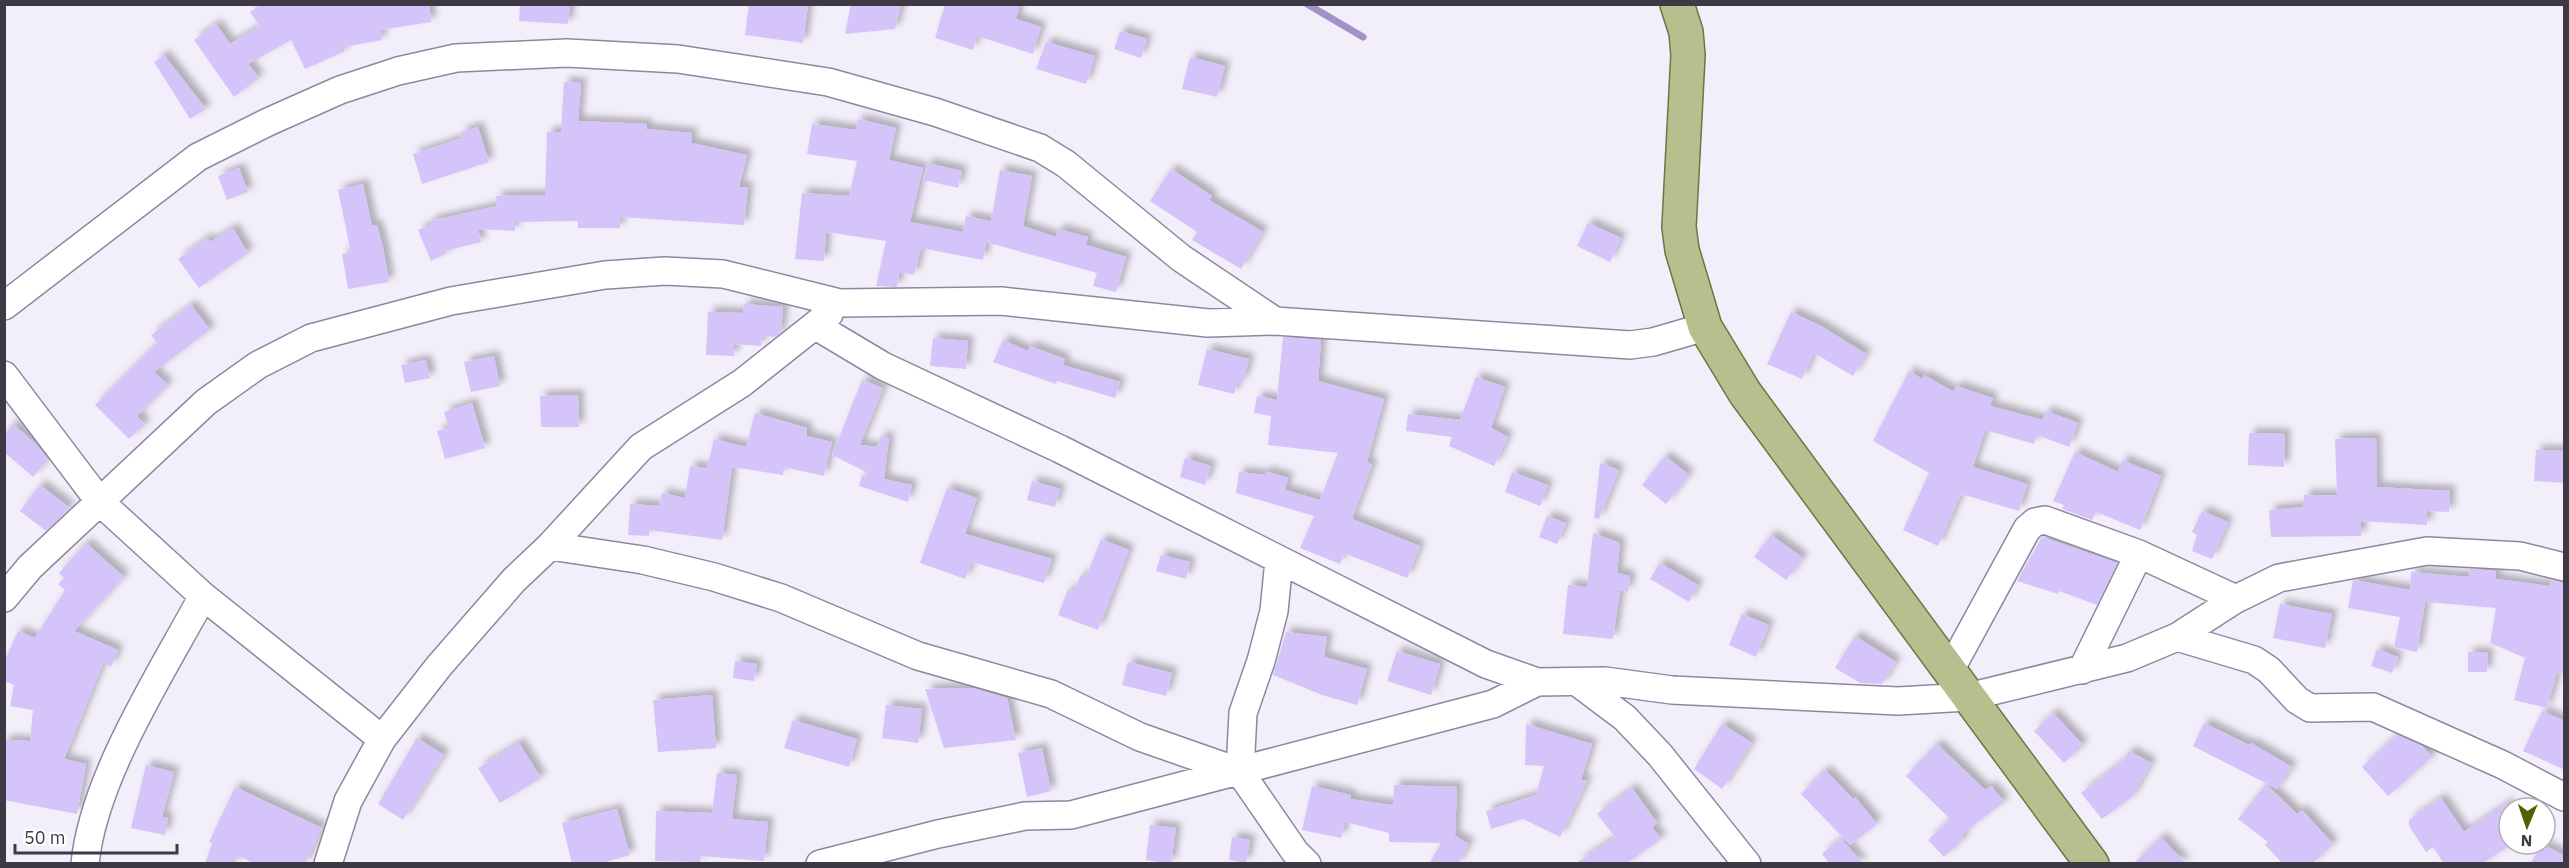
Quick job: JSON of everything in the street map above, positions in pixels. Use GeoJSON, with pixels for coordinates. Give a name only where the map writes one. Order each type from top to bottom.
{"type":"FeatureCollection","features":[{"type":"Feature","properties":{"kind":"main road"},"geometry":{"type":"LineString","coordinates":[[1677,4],[1686,32],[1688,56],[1679,227],[1682,250],[1705,327],[1745,393],[2092,864]]}},
{"type":"Feature","properties":{"kind":"street"},"geometry":{"type":"LineString","coordinates":[[4,306],[198,157],[268,122],[340,90],[398,71],[456,58],[567,53],[678,59],[828,82],[935,112],[1040,148],[1066,164],[1181,258],[1275,321]]}},
{"type":"Feature","properties":{"kind":"street"},"geometry":{"type":"LineString","coordinates":[[4,598],[30,567],[206,402],[258,365],[311,338],[451,301],[605,275],[665,271],[723,274],[840,303],[1001,302],[1208,323],[1275,321],[1630,345],[1653,342],[1705,327]]}},
{"type":"Feature","properties":{"kind":"street"},"geometry":{"type":"LineString","coordinates":[[328,864],[348,801],[382,739],[514,580],[550,546],[640,447],[742,384],[816,326],[840,303]]}},
{"type":"Feature","properties":{"kind":"street"},"geometry":{"type":"LineString","coordinates":[[816,326],[883,366],[1060,449],[1485,664],[1537,682],[1605,681],[1672,690],[1898,701],[1968,697],[2127,658],[2177,637],[2236,599],[2279,578],[2427,551],[2520,556],[2565,567]]}},
{"type":"Feature","properties":{"kind":"street"},"geometry":{"type":"LineString","coordinates":[[4,375],[100,502],[203,596],[382,739]]}},
{"type":"Feature","properties":{"kind":"street"},"geometry":{"type":"LineString","coordinates":[[1949,672],[2027,529],[2035,522],[2045,520],[2139,554],[2236,599]]}},
{"type":"Feature","properties":{"kind":"street"},"geometry":{"type":"LineString","coordinates":[[550,546],[643,560],[714,577],[781,598],[918,656],[1051,694],[1140,736],[1240,772],[1294,852],[1307,864]]}},
{"type":"Feature","properties":{"kind":"street"},"geometry":{"type":"LineString","coordinates":[[2082,670],[2139,554]]}},
{"type":"Feature","properties":{"kind":"street"},"geometry":{"type":"LineString","coordinates":[[1240,772],[1243,713],[1261,661],[1274,610],[1280,560]]}},
{"type":"Feature","properties":{"kind":"street"},"geometry":{"type":"LineString","coordinates":[[86,864],[87,846],[101,798],[120,751],[203,596]]}},
{"type":"Feature","properties":{"kind":"street"},"geometry":{"type":"LineString","coordinates":[[2213,614],[2221,650]]}},
{"type":"Feature","properties":{"kind":"street"},"geometry":{"type":"LineString","coordinates":[[2177,637],[2254,660],[2269,670],[2297,700],[2310,708],[2373,707],[2504,765],[2565,797]]}},
{"type":"Feature","properties":{"kind":"street"},"geometry":{"type":"LineString","coordinates":[[820,864],[938,834],[1025,816],[1071,815],[1493,704],[1537,682]]}},
{"type":"Feature","properties":{"kind":"street"},"geometry":{"type":"LineString","coordinates":[[1577,682],[1625,718],[1660,755],[1747,864]]}},
{"type":"Feature","properties":{"kind":"building"},"geometry":{"type":"Polygon","coordinates":[[[262,4],[429,4],[431,22],[380,30],[382,40],[343,47],[345,51],[305,69],[291,40],[248,64],[259,78],[234,97],[194,40],[216,24],[230,44],[260,26],[250,12],[262,4]]]}},
{"type":"Feature","properties":{"kind":"building"},"geometry":{"type":"Polygon","coordinates":[[[520,4],[570,4],[568,24],[519,21],[520,4]]]}},
{"type":"Feature","properties":{"kind":"building"},"geometry":{"type":"Polygon","coordinates":[[[749,4],[808,4],[803,43],[745,35],[749,4]]]}},
{"type":"Feature","properties":{"kind":"building"},"geometry":{"type":"Polygon","coordinates":[[[851,4],[901,4],[895,29],[845,34],[851,4]]]}},
{"type":"Feature","properties":{"kind":"building"},"geometry":{"type":"Polygon","coordinates":[[[945,4],[1020,4],[1016,19],[1041,27],[1033,54],[977,36],[973,50],[935,38],[945,4]]]}},
{"type":"Feature","properties":{"kind":"building"},"geometry":{"type":"Polygon","coordinates":[[[1120,31],[1147,39],[1141,58],[1114,49],[1120,31]]]}},
{"type":"Feature","properties":{"kind":"building"},"geometry":{"type":"Polygon","coordinates":[[[1046,42],[1095,56],[1086,84],[1036,69],[1046,42]]]}},
{"type":"Feature","properties":{"kind":"building"},"geometry":{"type":"Polygon","coordinates":[[[164,55],[206,109],[190,119],[154,62],[164,55]]]}},
{"type":"Feature","properties":{"kind":"building"},"geometry":{"type":"Polygon","coordinates":[[[1190,57],[1225,66],[1217,97],[1182,89],[1190,57]]]}},
{"type":"Feature","properties":{"kind":"building"},"geometry":{"type":"Polygon","coordinates":[[[564,82],[581,83],[578,121],[647,124],[647,129],[692,133],[691,143],[747,155],[739,187],[748,187],[744,225],[620,217],[620,228],[578,228],[578,221],[515,222],[515,231],[478,229],[481,242],[445,251],[446,254],[431,261],[418,230],[430,225],[430,221],[497,206],[496,196],[545,195],[547,132],[561,132],[564,82]]]}},
{"type":"Feature","properties":{"kind":"building"},"geometry":{"type":"Polygon","coordinates":[[[858,119],[896,128],[889,160],[923,168],[910,222],[963,232],[966,216],[991,221],[1000,170],[1032,176],[1023,226],[1056,237],[1058,229],[1088,237],[1086,245],[1126,257],[1116,292],[1093,286],[1097,273],[986,242],[983,260],[921,248],[914,275],[899,272],[897,287],[876,286],[886,241],[826,232],[824,261],[795,259],[802,193],[849,196],[857,161],[807,154],[812,124],[856,130],[858,119]]]}},
{"type":"Feature","properties":{"kind":"building"},"geometry":{"type":"Polygon","coordinates":[[[478,127],[489,162],[422,184],[413,154],[462,138],[461,132],[478,127]]]}},
{"type":"Feature","properties":{"kind":"building"},"geometry":{"type":"Polygon","coordinates":[[[927,163],[962,171],[958,188],[923,180],[927,163]]]}},
{"type":"Feature","properties":{"kind":"building"},"geometry":{"type":"Polygon","coordinates":[[[239,168],[248,192],[227,200],[218,176],[239,168]]]}},
{"type":"Feature","properties":{"kind":"building"},"geometry":{"type":"Polygon","coordinates":[[[1171,169],[1212,196],[1209,200],[1263,232],[1241,269],[1192,240],[1197,232],[1150,201],[1171,169]]]}},
{"type":"Feature","properties":{"kind":"building"},"geometry":{"type":"Polygon","coordinates":[[[363,184],[372,226],[377,225],[383,247],[389,282],[348,289],[342,254],[351,253],[338,190],[363,184]]]}},
{"type":"Feature","properties":{"kind":"building"},"geometry":{"type":"Polygon","coordinates":[[[1588,223],[1621,238],[1610,262],[1577,246],[1588,223]]]}},
{"type":"Feature","properties":{"kind":"building"},"geometry":{"type":"Polygon","coordinates":[[[233,228],[248,253],[199,288],[178,259],[207,238],[210,242],[233,228]]]}},
{"type":"Feature","properties":{"kind":"building"},"geometry":{"type":"Polygon","coordinates":[[[744,304],[783,307],[781,332],[775,337],[762,336],[761,346],[734,344],[734,356],[706,355],[708,312],[743,313],[744,304]]]}},
{"type":"Feature","properties":{"kind":"building"},"geometry":{"type":"Polygon","coordinates":[[[191,305],[210,330],[154,372],[168,385],[137,416],[145,424],[129,439],[95,405],[157,343],[151,335],[191,305]]]}},
{"type":"Feature","properties":{"kind":"building"},"geometry":{"type":"Polygon","coordinates":[[[1791,312],[1821,326],[1866,354],[1853,376],[1814,353],[1802,379],[1767,364],[1791,312]]]}},
{"type":"Feature","properties":{"kind":"building"},"geometry":{"type":"Polygon","coordinates":[[[1283,337],[1321,340],[1318,381],[1384,399],[1367,462],[1372,465],[1352,519],[1420,546],[1407,578],[1344,553],[1340,564],[1300,548],[1314,516],[1236,493],[1239,472],[1265,475],[1265,471],[1288,478],[1285,490],[1320,500],[1338,453],[1268,445],[1271,416],[1254,413],[1257,396],[1277,400],[1283,337]]]}},
{"type":"Feature","properties":{"kind":"building"},"geometry":{"type":"Polygon","coordinates":[[[933,338],[968,341],[966,369],[930,366],[933,338]]]}},
{"type":"Feature","properties":{"kind":"building"},"geometry":{"type":"Polygon","coordinates":[[[1003,340],[1028,351],[1030,346],[1065,359],[1063,365],[1120,382],[1115,398],[1057,381],[1056,384],[993,362],[1003,340]]]}},
{"type":"Feature","properties":{"kind":"building"},"geometry":{"type":"Polygon","coordinates":[[[1207,349],[1249,359],[1243,382],[1238,381],[1234,394],[1198,385],[1207,349]]]}},
{"type":"Feature","properties":{"kind":"building"},"geometry":{"type":"Polygon","coordinates":[[[494,356],[500,386],[471,392],[464,362],[494,356]]]}},
{"type":"Feature","properties":{"kind":"building"},"geometry":{"type":"Polygon","coordinates":[[[426,360],[430,378],[405,383],[401,365],[426,360]]]}},
{"type":"Feature","properties":{"kind":"building"},"geometry":{"type":"Polygon","coordinates":[[[1909,371],[1922,379],[1924,375],[1954,392],[1956,386],[1993,398],[1990,406],[2043,420],[2046,411],[2078,423],[2069,447],[2037,435],[2034,444],[1985,430],[1973,467],[2027,484],[2019,511],[1961,494],[1938,546],[1903,530],[1929,473],[1873,441],[1909,371]]]}},
{"type":"Feature","properties":{"kind":"building"},"geometry":{"type":"Polygon","coordinates":[[[1476,377],[1505,387],[1491,428],[1508,437],[1494,466],[1449,446],[1452,437],[1406,431],[1408,414],[1460,420],[1476,377]]]}},
{"type":"Feature","properties":{"kind":"building"},"geometry":{"type":"Polygon","coordinates":[[[862,380],[883,388],[860,445],[877,447],[881,436],[889,438],[884,479],[912,485],[908,502],[859,486],[862,475],[867,476],[868,473],[832,455],[862,380]]]}},
{"type":"Feature","properties":{"kind":"building"},"geometry":{"type":"Polygon","coordinates":[[[578,395],[579,427],[541,427],[540,396],[578,395]]]}},
{"type":"Feature","properties":{"kind":"building"},"geometry":{"type":"Polygon","coordinates":[[[472,403],[485,448],[445,459],[437,431],[449,428],[444,412],[472,403]]]}},
{"type":"Feature","properties":{"kind":"building"},"geometry":{"type":"Polygon","coordinates":[[[755,413],[807,428],[807,436],[832,442],[824,476],[784,467],[783,475],[732,467],[722,540],[649,530],[649,536],[628,535],[630,504],[659,506],[662,493],[685,498],[690,466],[707,468],[714,439],[746,447],[755,413]]]}},
{"type":"Feature","properties":{"kind":"building"},"geometry":{"type":"Polygon","coordinates":[[[13,424],[36,444],[48,459],[33,477],[4,452],[4,435],[13,424]]]}},
{"type":"Feature","properties":{"kind":"building"},"geometry":{"type":"Polygon","coordinates":[[[2249,433],[2285,434],[2284,467],[2248,465],[2249,433]]]}},
{"type":"Feature","properties":{"kind":"building"},"geometry":{"type":"Polygon","coordinates":[[[2376,438],[2377,487],[2450,491],[2449,512],[2427,511],[2427,525],[2361,521],[2361,536],[2271,537],[2269,510],[2303,507],[2304,495],[2337,495],[2335,439],[2376,438]]]}},
{"type":"Feature","properties":{"kind":"building"},"geometry":{"type":"Polygon","coordinates":[[[2536,450],[2565,451],[2565,483],[2534,481],[2536,450]]]}},
{"type":"Feature","properties":{"kind":"building"},"geometry":{"type":"Polygon","coordinates":[[[2075,452],[2118,472],[2122,460],[2161,476],[2140,530],[2096,512],[2092,520],[2062,509],[2064,505],[2053,501],[2075,452]]]}},
{"type":"Feature","properties":{"kind":"building"},"geometry":{"type":"Polygon","coordinates":[[[1665,456],[1689,475],[1666,504],[1642,485],[1665,456]]]}},
{"type":"Feature","properties":{"kind":"building"},"geometry":{"type":"Polygon","coordinates":[[[1185,458],[1211,466],[1205,485],[1180,477],[1185,458]]]}},
{"type":"Feature","properties":{"kind":"building"},"geometry":{"type":"Polygon","coordinates":[[[1600,463],[1619,470],[1599,519],[1594,518],[1600,463]]]}},
{"type":"Feature","properties":{"kind":"building"},"geometry":{"type":"Polygon","coordinates":[[[1512,472],[1548,485],[1540,506],[1505,492],[1512,472]]]}},
{"type":"Feature","properties":{"kind":"building"},"geometry":{"type":"Polygon","coordinates":[[[1032,481],[1060,489],[1055,507],[1027,500],[1032,481]]]}},
{"type":"Feature","properties":{"kind":"building"},"geometry":{"type":"Polygon","coordinates":[[[40,485],[70,508],[46,531],[20,511],[40,485]]]}},
{"type":"Feature","properties":{"kind":"building"},"geometry":{"type":"Polygon","coordinates":[[[947,488],[977,498],[965,534],[1052,559],[1044,583],[972,562],[965,579],[920,563],[947,488]]]}},
{"type":"Feature","properties":{"kind":"building"},"geometry":{"type":"Polygon","coordinates":[[[2202,511],[2228,522],[2212,559],[2192,551],[2197,535],[2192,532],[2202,511]]]}},
{"type":"Feature","properties":{"kind":"building"},"geometry":{"type":"Polygon","coordinates":[[[1547,516],[1566,523],[1557,544],[1539,537],[1547,516]]]}},
{"type":"Feature","properties":{"kind":"building"},"geometry":{"type":"Polygon","coordinates":[[[1593,533],[1620,543],[1617,573],[1630,576],[1628,592],[1620,590],[1613,639],[1563,634],[1568,585],[1587,587],[1593,533]]]}},
{"type":"Feature","properties":{"kind":"building"},"geometry":{"type":"Polygon","coordinates":[[[1771,535],[1803,558],[1786,580],[1754,557],[1771,535]]]}},
{"type":"Feature","properties":{"kind":"building"},"geometry":{"type":"Polygon","coordinates":[[[2042,537],[2117,563],[2097,605],[2059,591],[2058,594],[2017,581],[2042,537]]]}},
{"type":"Feature","properties":{"kind":"building"},"geometry":{"type":"Polygon","coordinates":[[[1101,539],[1129,550],[1098,630],[1058,615],[1068,590],[1073,592],[1081,575],[1086,577],[1101,539]]]}},
{"type":"Feature","properties":{"kind":"building"},"geometry":{"type":"Polygon","coordinates":[[[86,543],[124,577],[74,631],[118,650],[111,667],[103,663],[64,759],[86,764],[77,814],[4,800],[4,740],[30,741],[33,710],[10,706],[14,685],[4,681],[4,662],[18,631],[35,638],[65,590],[58,584],[64,578],[59,573],[86,543]]]}},
{"type":"Feature","properties":{"kind":"building"},"geometry":{"type":"Polygon","coordinates":[[[1161,555],[1190,562],[1186,579],[1156,571],[1161,555]]]}},
{"type":"Feature","properties":{"kind":"building"},"geometry":{"type":"Polygon","coordinates":[[[1660,563],[1698,585],[1689,602],[1650,579],[1660,563]]]}},
{"type":"Feature","properties":{"kind":"building"},"geometry":{"type":"Polygon","coordinates":[[[2470,569],[2496,571],[2496,579],[2550,586],[2551,580],[2565,582],[2565,675],[2557,672],[2547,708],[2514,700],[2525,658],[2490,643],[2496,608],[2425,602],[2417,652],[2394,647],[2400,617],[2348,608],[2353,580],[2410,590],[2411,572],[2469,577],[2470,569]]]}},
{"type":"Feature","properties":{"kind":"building"},"geometry":{"type":"Polygon","coordinates":[[[2280,604],[2332,614],[2325,648],[2273,638],[2280,604]]]}},
{"type":"Feature","properties":{"kind":"building"},"geometry":{"type":"Polygon","coordinates":[[[1742,614],[1769,625],[1756,657],[1729,645],[1742,614]]]}},
{"type":"Feature","properties":{"kind":"building"},"geometry":{"type":"Polygon","coordinates":[[[1286,632],[1327,637],[1324,657],[1367,669],[1357,705],[1322,695],[1273,675],[1286,632]]]}},
{"type":"Feature","properties":{"kind":"building"},"geometry":{"type":"Polygon","coordinates":[[[1855,636],[1896,662],[1882,684],[1860,683],[1835,668],[1855,636]]]}},
{"type":"Feature","properties":{"kind":"building"},"geometry":{"type":"Polygon","coordinates":[[[2377,649],[2398,657],[2392,673],[2371,666],[2377,649]]]}},
{"type":"Feature","properties":{"kind":"building"},"geometry":{"type":"Polygon","coordinates":[[[1397,651],[1440,664],[1431,695],[1387,681],[1397,651]]]}},
{"type":"Feature","properties":{"kind":"building"},"geometry":{"type":"Polygon","coordinates":[[[2468,652],[2488,653],[2487,672],[2468,672],[2468,652]]]}},
{"type":"Feature","properties":{"kind":"building"},"geometry":{"type":"Polygon","coordinates":[[[735,661],[757,664],[754,681],[733,678],[735,661]]]}},
{"type":"Feature","properties":{"kind":"building"},"geometry":{"type":"Polygon","coordinates":[[[1128,662],[1172,673],[1166,696],[1122,685],[1128,662]]]}},
{"type":"Feature","properties":{"kind":"building"},"geometry":{"type":"Polygon","coordinates":[[[972,688],[1007,698],[1016,740],[944,748],[925,689],[972,688]]]}},
{"type":"Feature","properties":{"kind":"building"},"geometry":{"type":"Polygon","coordinates":[[[712,695],[716,748],[658,752],[653,700],[712,695]]]}},
{"type":"Feature","properties":{"kind":"building"},"geometry":{"type":"Polygon","coordinates":[[[886,705],[922,709],[918,743],[882,738],[886,705]]]}},
{"type":"Feature","properties":{"kind":"building"},"geometry":{"type":"Polygon","coordinates":[[[2542,711],[2565,721],[2565,770],[2523,751],[2542,711]]]}},
{"type":"Feature","properties":{"kind":"building"},"geometry":{"type":"Polygon","coordinates":[[[2053,713],[2083,745],[2064,763],[2034,731],[2053,713]]]}},
{"type":"Feature","properties":{"kind":"building"},"geometry":{"type":"Polygon","coordinates":[[[793,720],[857,739],[849,767],[784,748],[793,720]]]}},
{"type":"Feature","properties":{"kind":"building"},"geometry":{"type":"Polygon","coordinates":[[[2204,723],[2249,745],[2251,743],[2292,767],[2277,789],[2193,746],[2204,723]]]}},
{"type":"Feature","properties":{"kind":"building"},"geometry":{"type":"Polygon","coordinates":[[[1526,724],[1592,744],[1581,780],[1587,781],[1560,837],[1523,819],[1491,829],[1486,811],[1536,795],[1544,766],[1525,765],[1526,724]]]}},
{"type":"Feature","properties":{"kind":"building"},"geometry":{"type":"Polygon","coordinates":[[[1722,724],[1752,743],[1722,789],[1694,769],[1722,724]]]}},
{"type":"Feature","properties":{"kind":"building"},"geometry":{"type":"Polygon","coordinates":[[[2397,735],[2422,746],[2432,757],[2388,796],[2362,767],[2397,735]]]}},
{"type":"Feature","properties":{"kind":"building"},"geometry":{"type":"Polygon","coordinates":[[[417,738],[444,755],[403,820],[378,804],[417,738]]]}},
{"type":"Feature","properties":{"kind":"building"},"geometry":{"type":"Polygon","coordinates":[[[519,743],[541,778],[500,803],[478,768],[519,743]]]}},
{"type":"Feature","properties":{"kind":"building"},"geometry":{"type":"Polygon","coordinates":[[[1937,744],[1985,790],[1991,786],[2004,802],[1961,835],[1964,839],[1944,857],[1928,840],[1950,819],[1906,776],[1937,744]]]}},
{"type":"Feature","properties":{"kind":"building"},"geometry":{"type":"Polygon","coordinates":[[[1042,748],[1051,791],[1027,797],[1018,753],[1042,748]]]}},
{"type":"Feature","properties":{"kind":"building"},"geometry":{"type":"Polygon","coordinates":[[[2129,751],[2151,763],[2132,797],[2102,819],[2081,793],[2123,761],[2129,751]]]}},
{"type":"Feature","properties":{"kind":"building"},"geometry":{"type":"Polygon","coordinates":[[[146,765],[174,772],[162,817],[168,818],[165,835],[131,828],[146,765]]]}},
{"type":"Feature","properties":{"kind":"building"},"geometry":{"type":"Polygon","coordinates":[[[1825,770],[1853,799],[1855,797],[1877,824],[1850,845],[1801,794],[1825,770]]]}},
{"type":"Feature","properties":{"kind":"building"},"geometry":{"type":"Polygon","coordinates":[[[717,773],[737,775],[732,819],[768,822],[764,861],[701,856],[700,862],[655,861],[656,811],[712,813],[717,773]]]}},
{"type":"Feature","properties":{"kind":"building"},"geometry":{"type":"Polygon","coordinates":[[[2266,784],[2297,814],[2302,810],[2333,844],[2312,864],[2283,864],[2265,845],[2268,842],[2238,819],[2266,784]]]}},
{"type":"Feature","properties":{"kind":"building"},"geometry":{"type":"Polygon","coordinates":[[[1394,785],[1457,787],[1455,836],[1469,844],[1458,864],[1429,864],[1441,843],[1389,842],[1389,833],[1345,822],[1341,838],[1302,830],[1312,786],[1351,795],[1350,799],[1393,805],[1394,785]]]}},
{"type":"Feature","properties":{"kind":"building"},"geometry":{"type":"Polygon","coordinates":[[[235,787],[322,828],[305,864],[255,864],[237,855],[235,864],[205,864],[212,843],[209,842],[235,787]]]}},
{"type":"Feature","properties":{"kind":"building"},"geometry":{"type":"Polygon","coordinates":[[[1632,788],[1657,823],[1652,827],[1661,839],[1626,864],[1575,864],[1615,837],[1597,814],[1632,788]]]}},
{"type":"Feature","properties":{"kind":"building"},"geometry":{"type":"Polygon","coordinates":[[[2441,798],[2464,832],[2497,810],[2497,854],[2482,864],[2444,864],[2433,847],[2426,852],[2409,826],[2409,820],[2441,798]]]}},
{"type":"Feature","properties":{"kind":"building"},"geometry":{"type":"Polygon","coordinates":[[[617,809],[630,855],[599,864],[572,864],[562,823],[617,809]]]}},
{"type":"Feature","properties":{"kind":"building"},"geometry":{"type":"Polygon","coordinates":[[[1150,825],[1176,828],[1171,864],[1146,860],[1150,825]]]}},
{"type":"Feature","properties":{"kind":"building"},"geometry":{"type":"Polygon","coordinates":[[[1232,837],[1250,840],[1246,863],[1229,860],[1232,837]]]}},
{"type":"Feature","properties":{"kind":"building"},"geometry":{"type":"Polygon","coordinates":[[[2161,837],[2186,864],[2133,864],[2161,837]]]}},
{"type":"Feature","properties":{"kind":"building"},"geometry":{"type":"Polygon","coordinates":[[[1841,838],[1863,864],[1830,864],[1822,854],[1841,838]]]}},
{"type":"Feature","properties":{"kind":"building"},"geometry":{"type":"Polygon","coordinates":[[[2557,852],[2565,856],[2565,864],[2530,864],[2535,856],[2557,856],[2557,852]]]}},
{"type":"Feature","properties":{"kind":"waterway"},"geometry":{"type":"LineString","coordinates":[[1307,4],[1363,37]]}}]}
